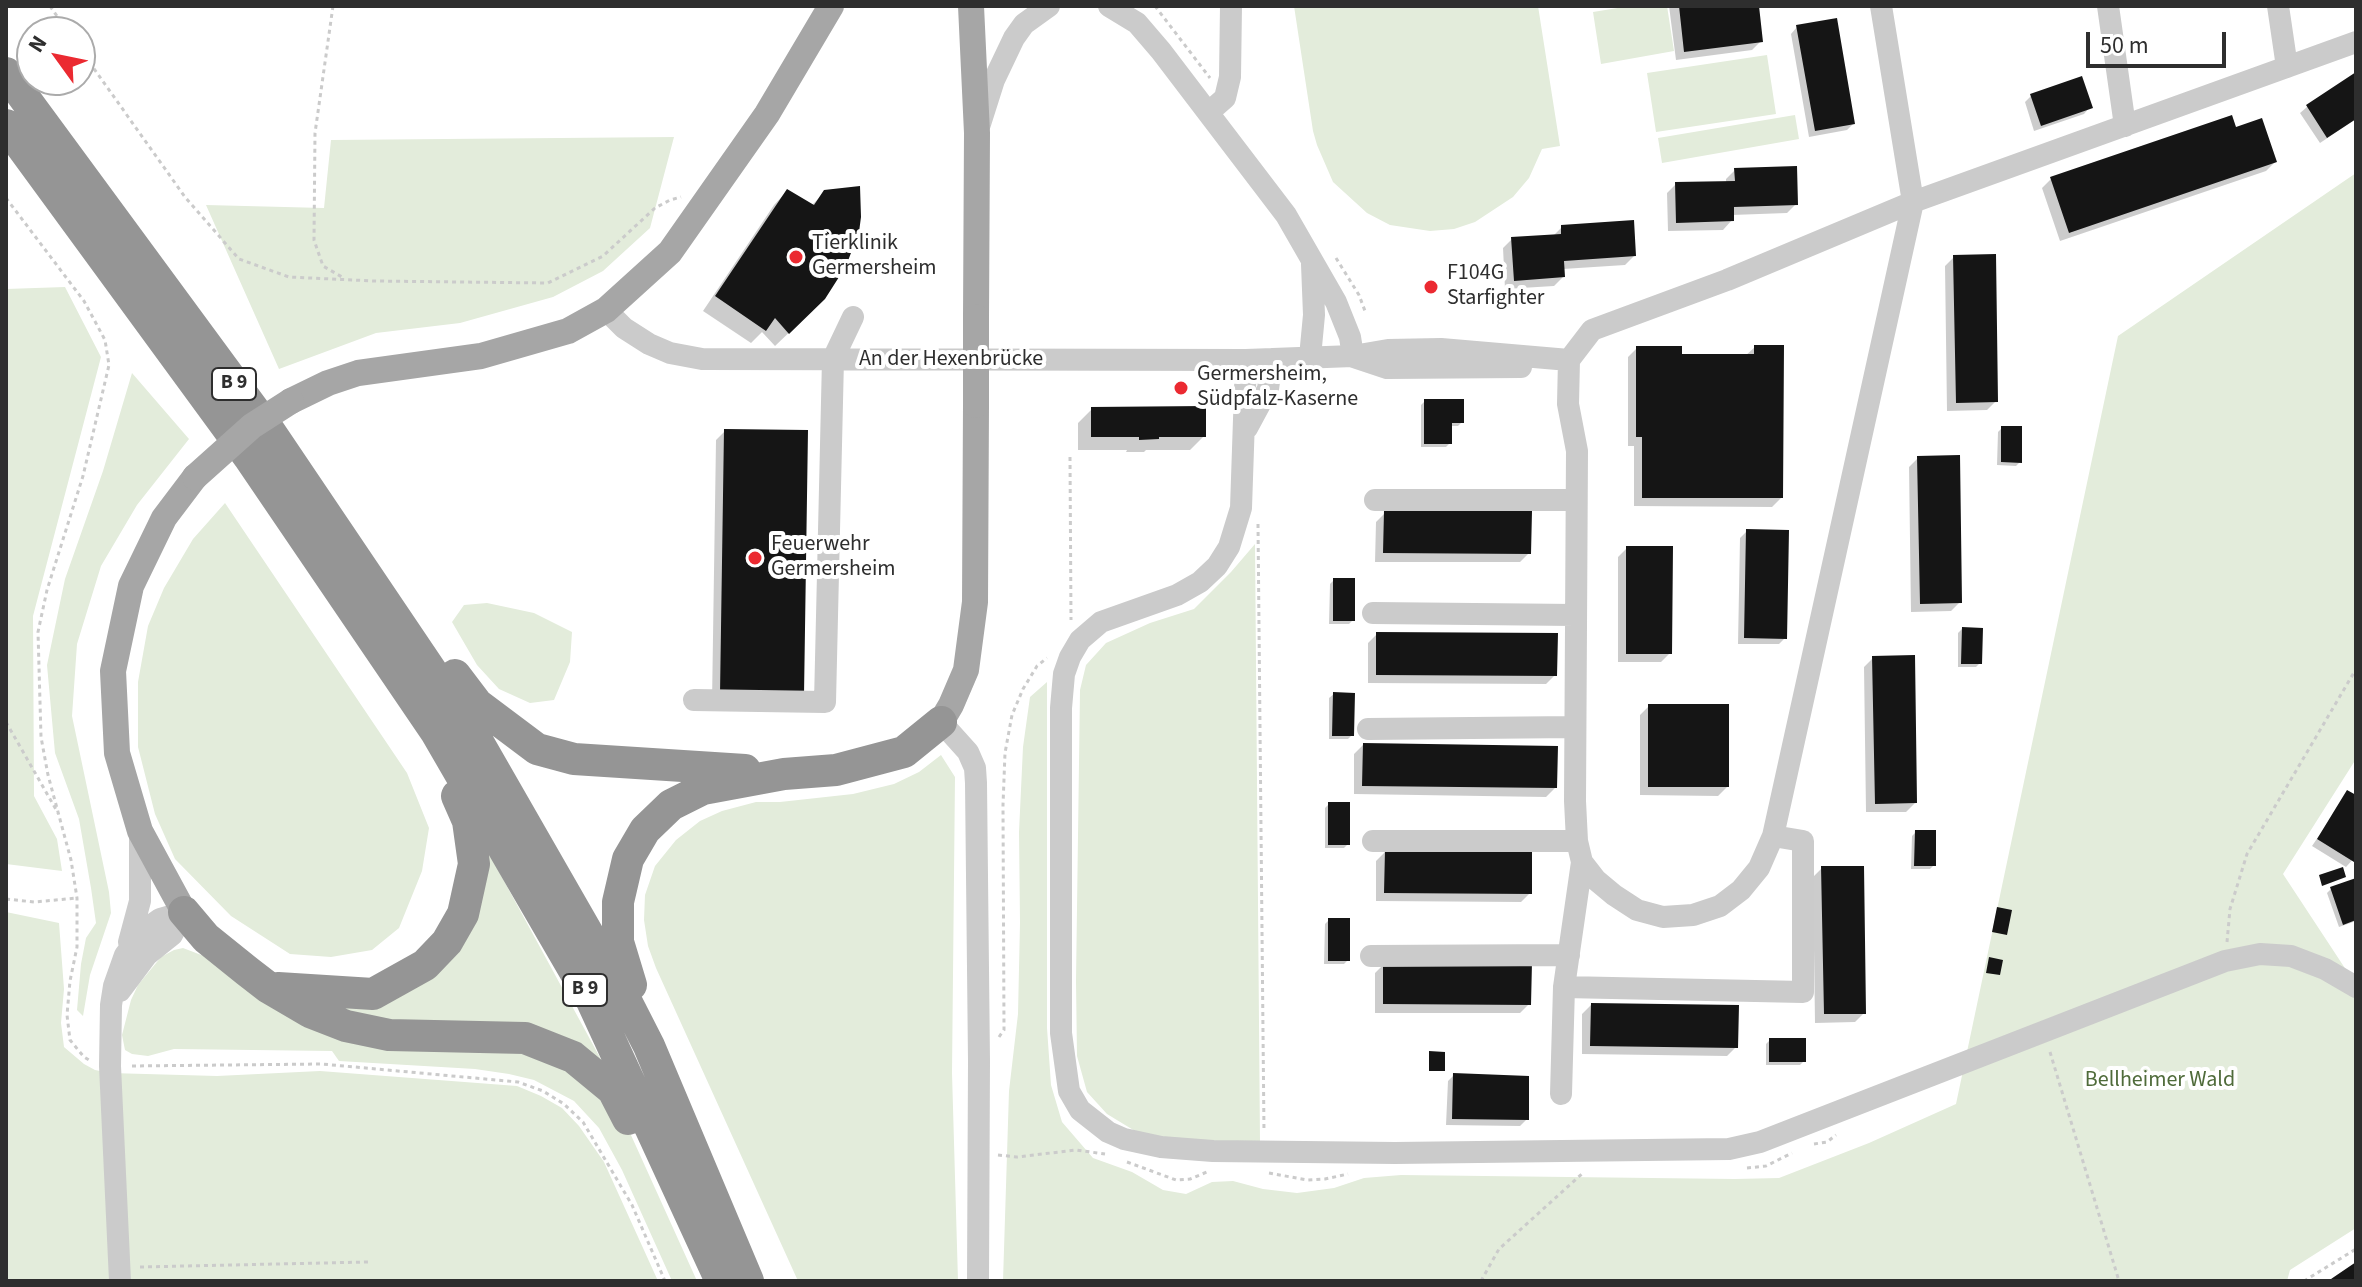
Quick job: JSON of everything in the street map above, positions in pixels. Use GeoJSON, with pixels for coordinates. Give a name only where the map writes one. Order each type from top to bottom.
{"type":"FeatureCollection","features":[{"type":"Feature","properties":{"kind":"highway","name":"B 9"},"geometry":{"type":"LineString","coordinates":[[6,73],[270,432],[471,730],[649,1046],[748,1281]]}},
{"type":"Feature","properties":{"kind":"highway","name":"B 9"},"geometry":{"type":"LineString","coordinates":[[6,125],[249,457],[436,732],[592,1001],[716,1270]]}},
{"type":"Feature","properties":{"kind":"highway","name":"B 9"},"geometry":{"type":"LineString","coordinates":[[380,593],[438,651],[477,704],[537,749],[574,759],[784,774]]}},
{"type":"Feature","properties":{"kind":"highway","name":"B 9"},"geometry":{"type":"LineString","coordinates":[[649,1046],[618,942],[618,902],[628,859],[645,830],[671,805],[703,789],[784,774],[836,770],[904,752],[941,722]]}},
{"type":"Feature","properties":{"kind":"highway","name":"B 9"},"geometry":{"type":"LineString","coordinates":[[269,988],[373,994],[425,965],[447,942],[463,914],[474,864],[468,821],[452,785],[436,732]]}},
{"type":"Feature","properties":{"kind":"highway","name":"B 9"},"geometry":{"type":"LineString","coordinates":[[184,912],[206,938],[269,988],[310,1012],[346,1026],[389,1035],[525,1038],[573,1057],[613,1090],[696,1254],[716,1270]]}},
{"type":"Feature","properties":{"kind":"main road","name":"B 9"},"geometry":{"type":"LineString","coordinates":[[794,71],[822,6]]}},
{"type":"Feature","properties":{"kind":"main road","name":"B 9"},"geometry":{"type":"LineString","coordinates":[[184,912],[140,831],[117,753],[113,671],[131,586],[164,518],[195,477],[252,426],[291,401],[328,383],[358,373],[481,356],[568,331],[606,310],[670,252],[767,114],[831,6]]}},
{"type":"Feature","properties":{"kind":"main road","name":"B 9"},"geometry":{"type":"LineString","coordinates":[[941,722],[966,670],[975,602],[977,92],[971,6]]}},
{"type":"Feature","properties":{"kind":"main road","name":"B 9"},"geometry":{"type":"LineString","coordinates":[[977,92],[986,6]]}},
{"type":"Feature","properties":{"kind":"street"},"geometry":{"type":"LineString","coordinates":[[977,133],[994,80],[1014,38],[1024,24],[1049,6]]}},
{"type":"Feature","properties":{"kind":"street"},"geometry":{"type":"LineString","coordinates":[[1109,6],[1137,23],[1211,105],[1286,215],[1336,302],[1350,337],[1353,356]]}},
{"type":"Feature","properties":{"kind":"street"},"geometry":{"type":"LineString","coordinates":[[1211,105],[1230,77],[1231,6]]}},
{"type":"Feature","properties":{"kind":"street"},"geometry":{"type":"LineString","coordinates":[[1580,851],[1605,888],[1637,910],[1663,917],[1693,915],[1720,906],[1741,890],[1759,868],[1773,836],[1913,202],[1881,6]]}},
{"type":"Feature","properties":{"kind":"street"},"geometry":{"type":"LineString","coordinates":[[2108,6],[2125,126]]}},
{"type":"Feature","properties":{"kind":"street"},"geometry":{"type":"LineString","coordinates":[[2278,6],[2287,67]]}},
{"type":"Feature","properties":{"kind":"street"},"geometry":{"type":"LineString","coordinates":[[1561,1094],[1564,987],[1580,851],[1575,727],[1577,451],[1568,404],[1569,360],[1592,330],[1727,280],[1913,202],[2356,42]]}},
{"type":"Feature","properties":{"kind":"street"},"geometry":{"type":"LineString","coordinates":[[1310,357],[1314,315],[1311,259]]}},
{"type":"Feature","properties":{"kind":"street","name":"An der Hexenbrücke"},"geometry":{"type":"LineString","coordinates":[[606,310],[624,328],[649,344],[670,353],[702,359],[1246,360],[1353,356],[1387,368],[1403,369],[1514,369],[1569,360]]}},
{"type":"Feature","properties":{"kind":"street"},"geometry":{"type":"LineString","coordinates":[[694,700],[825,702],[833,359],[853,317]]}},
{"type":"Feature","properties":{"kind":"street"},"geometry":{"type":"LineString","coordinates":[[1244,434],[1268,389],[1272,359]]}},
{"type":"Feature","properties":{"kind":"street"},"geometry":{"type":"LineString","coordinates":[[1246,360],[1241,508],[1229,547],[1217,566],[1200,582],[1177,595],[1101,622],[1080,640],[1064,674],[1061,708],[1061,1033],[1069,1091],[1080,1110],[1124,1139],[1161,1147],[1264,1152],[1729,1149],[1760,1142],[2225,961],[2260,954],[2291,956],[2325,969],[2356,987]]}},
{"type":"Feature","properties":{"kind":"street"},"geometry":{"type":"LineString","coordinates":[[1375,500],[1576,500]]}},
{"type":"Feature","properties":{"kind":"street"},"geometry":{"type":"LineString","coordinates":[[1373,613],[1575,615]]}},
{"type":"Feature","properties":{"kind":"street"},"geometry":{"type":"LineString","coordinates":[[941,722],[968,752],[975,768],[978,806],[978,1281]]}},
{"type":"Feature","properties":{"kind":"street"},"geometry":{"type":"LineString","coordinates":[[1368,729],[1575,727]]}},
{"type":"Feature","properties":{"kind":"street"},"geometry":{"type":"LineString","coordinates":[[120,1274],[110,1066],[111,1005],[140,901],[140,831]]}},
{"type":"Feature","properties":{"kind":"street"},"geometry":{"type":"LineString","coordinates":[[1564,987],[1803,992],[1803,841],[1773,836]]}},
{"type":"Feature","properties":{"kind":"street"},"geometry":{"type":"LineString","coordinates":[[1373,841],[1580,851]]}},
{"type":"Feature","properties":{"kind":"street"},"geometry":{"type":"LineString","coordinates":[[125,955],[151,925],[184,912]]}},
{"type":"Feature","properties":{"kind":"street"},"geometry":{"type":"LineString","coordinates":[[111,1005],[147,955],[172,935],[184,912]]}},
{"type":"Feature","properties":{"kind":"street"},"geometry":{"type":"LineString","coordinates":[[1371,956],[1569,955]]}},
{"type":"Feature","properties":{"kind":"path"},"geometry":{"type":"LineString","coordinates":[[333,6],[315,133],[314,240],[323,266],[345,279]]}},
{"type":"Feature","properties":{"kind":"path"},"geometry":{"type":"LineString","coordinates":[[1155,6],[1211,105]]}},
{"type":"Feature","properties":{"kind":"path"},"geometry":{"type":"LineString","coordinates":[[96,72],[185,197],[239,259],[289,277],[548,283],[603,256],[655,208],[670,200]]}},
{"type":"Feature","properties":{"kind":"path"},"geometry":{"type":"LineString","coordinates":[[682,205],[690,195]]}},
{"type":"Feature","properties":{"kind":"path"},"geometry":{"type":"LineString","coordinates":[[6,198],[84,301],[105,340],[109,365],[83,476],[47,590],[38,632],[41,737],[71,860],[77,898],[77,947],[67,1015],[70,1040],[84,1057],[110,1066],[322,1064],[518,1082],[543,1091],[564,1104],[583,1122],[632,1205],[665,1281]]}},
{"type":"Feature","properties":{"kind":"path"},"geometry":{"type":"LineString","coordinates":[[979,1061],[1004,1030],[1003,805],[1005,753],[1012,715],[1037,666],[1080,640],[1073,630],[1071,618],[1070,457]]}},
{"type":"Feature","properties":{"kind":"path"},"geometry":{"type":"LineString","coordinates":[[1258,522],[1264,1152]]}},
{"type":"Feature","properties":{"kind":"path"},"geometry":{"type":"LineString","coordinates":[[2225,961],[2230,909],[2247,854],[2356,669]]}},
{"type":"Feature","properties":{"kind":"path"},"geometry":{"type":"LineString","coordinates":[[6,722],[61,820]]}},
{"type":"Feature","properties":{"kind":"path"},"geometry":{"type":"LineString","coordinates":[[6,899],[34,902],[77,898]]}},
{"type":"Feature","properties":{"kind":"path"},"geometry":{"type":"LineString","coordinates":[[2047,1039],[2119,1281]]}},
{"type":"Feature","properties":{"kind":"path"},"geometry":{"type":"LineString","coordinates":[[1481,1281],[1499,1249],[1592,1164],[1594,1151]]}},
{"type":"Feature","properties":{"kind":"path"},"geometry":{"type":"LineString","coordinates":[[2304,1281],[2356,1249]]}},
{"type":"Feature","properties":{"kind":"path"},"geometry":{"type":"LineString","coordinates":[[120,1274],[368,1262]]}},
{"type":"Feature","properties":{"kind":"green space"},"geometry":{"type":"Polygon","coordinates":[[[1294,6],[1538,6],[1560,146],[1542,149],[1529,178],[1513,197],[1475,222],[1454,229],[1430,231],[1390,225],[1367,213],[1333,182],[1317,145],[1294,6]]]}},
{"type":"Feature","properties":{"kind":"green space"},"geometry":{"type":"Polygon","coordinates":[[[1630,6],[1667,6],[1674,51],[1601,64],[1593,12],[1630,6]]]}},
{"type":"Feature","properties":{"kind":"green space"},"geometry":{"type":"Polygon","coordinates":[[[1767,55],[1776,114],[1656,132],[1647,73],[1767,55]]]}},
{"type":"Feature","properties":{"kind":"green space"},"geometry":{"type":"Polygon","coordinates":[[[1795,115],[1799,139],[1662,163],[1658,138],[1795,115]]]}},
{"type":"Feature","properties":{"kind":"green space"},"geometry":{"type":"Polygon","coordinates":[[[674,137],[650,228],[603,271],[553,297],[460,323],[376,333],[279,369],[206,205],[324,208],[331,140],[674,137]]]}},
{"type":"Feature","properties":{"kind":"green space","name":"Bellheimer Wald"},"geometry":{"type":"Polygon","coordinates":[[[2356,173],[2356,759],[2283,874],[2356,985],[2356,1228],[2290,1270],[2287,1281],[1003,1281],[1009,1091],[1018,1014],[1019,832],[1023,747],[1030,697],[1047,682],[1047,1028],[1051,1085],[1062,1122],[1093,1158],[1132,1172],[1163,1190],[1186,1194],[1212,1182],[1233,1181],[1297,1193],[1334,1188],[1364,1178],[1401,1175],[1779,1178],[1869,1143],[1956,1104],[2118,336],[2356,173]]]}},
{"type":"Feature","properties":{"kind":"green space"},"geometry":{"type":"Polygon","coordinates":[[[65,287],[101,357],[33,616],[34,796],[57,839],[62,871],[6,864],[6,289],[65,287]]]}},
{"type":"Feature","properties":{"kind":"green space"},"geometry":{"type":"Polygon","coordinates":[[[132,373],[189,439],[137,505],[101,566],[77,644],[72,716],[111,913],[90,975],[83,1016],[77,1010],[81,964],[86,938],[96,923],[79,819],[55,753],[47,665],[65,579],[103,471],[132,373]]]}},
{"type":"Feature","properties":{"kind":"green space"},"geometry":{"type":"Polygon","coordinates":[[[225,503],[407,773],[429,828],[422,871],[399,928],[372,950],[331,957],[290,954],[231,916],[175,859],[155,814],[138,747],[138,682],[148,626],[164,588],[193,539],[225,503]]]}},
{"type":"Feature","properties":{"kind":"green space"},"geometry":{"type":"Polygon","coordinates":[[[1255,544],[1260,1142],[1174,1140],[1135,1131],[1107,1114],[1087,1092],[1077,1056],[1080,690],[1086,665],[1106,643],[1150,623],[1194,609],[1255,544]]]}},
{"type":"Feature","properties":{"kind":"green space"},"geometry":{"type":"Polygon","coordinates":[[[487,603],[534,613],[572,632],[570,662],[554,700],[530,703],[499,689],[477,665],[452,622],[464,605],[487,603]]]}},
{"type":"Feature","properties":{"kind":"green space"},"geometry":{"type":"Polygon","coordinates":[[[941,755],[955,777],[952,1073],[958,1281],[798,1281],[656,968],[648,946],[644,920],[645,895],[655,866],[676,840],[700,821],[722,811],[756,802],[853,794],[894,784],[919,772],[941,755]]]}},
{"type":"Feature","properties":{"kind":"green space"},"geometry":{"type":"Polygon","coordinates":[[[484,844],[604,1065],[417,1030],[324,1005],[403,991],[484,844]]]}},
{"type":"Feature","properties":{"kind":"green space"},"geometry":{"type":"Polygon","coordinates":[[[6,912],[59,923],[64,1047],[95,1070],[217,1076],[320,1071],[517,1086],[541,1096],[562,1108],[604,1162],[658,1281],[6,1281],[6,912]]]}},
{"type":"Feature","properties":{"kind":"green space"},"geometry":{"type":"Polygon","coordinates":[[[183,948],[209,958],[269,1003],[540,1050],[621,1113],[697,1281],[672,1281],[622,1170],[599,1128],[574,1101],[534,1080],[475,1069],[339,1061],[332,1051],[174,1049],[148,1056],[125,1050],[122,1035],[138,985],[161,957],[183,948]]]}},
{"type":"Feature","properties":{"kind":"building"},"geometry":{"type":"Polygon","coordinates":[[[1679,6],[1759,6],[1763,42],[1684,52],[1679,6]]]}},
{"type":"Feature","properties":{"kind":"building"},"geometry":{"type":"Polygon","coordinates":[[[1837,18],[1855,124],[1815,131],[1796,25],[1837,18]]]}},
{"type":"Feature","properties":{"kind":"building"},"geometry":{"type":"Polygon","coordinates":[[[2356,72],[2356,119],[2327,138],[2306,105],[2356,72]]]}},
{"type":"Feature","properties":{"kind":"building"},"geometry":{"type":"Polygon","coordinates":[[[2082,76],[2093,108],[2041,126],[2030,94],[2082,76]]]}},
{"type":"Feature","properties":{"kind":"building"},"geometry":{"type":"Polygon","coordinates":[[[2232,115],[2236,127],[2262,118],[2277,162],[2069,233],[2050,177],[2232,115]]]}},
{"type":"Feature","properties":{"kind":"building"},"geometry":{"type":"Polygon","coordinates":[[[1797,166],[1798,205],[1734,207],[1734,221],[1676,223],[1675,182],[1735,181],[1734,168],[1797,166]]]}},
{"type":"Feature","properties":{"kind":"building","name":"Tierklinik Germersheim"},"geometry":{"type":"Polygon","coordinates":[[[860,186],[859,232],[846,266],[825,299],[789,334],[775,318],[766,331],[715,296],[787,189],[814,205],[824,190],[860,186]]]}},
{"type":"Feature","properties":{"kind":"building"},"geometry":{"type":"Polygon","coordinates":[[[1634,220],[1636,256],[1564,261],[1565,277],[1514,281],[1511,237],[1561,234],[1561,225],[1634,220]]]}},
{"type":"Feature","properties":{"kind":"building"},"geometry":{"type":"Polygon","coordinates":[[[1996,254],[1998,402],[1956,403],[1953,255],[1996,254]]]}},
{"type":"Feature","properties":{"kind":"building"},"geometry":{"type":"Polygon","coordinates":[[[1754,345],[1784,345],[1783,498],[1642,498],[1642,437],[1636,437],[1636,346],[1682,346],[1682,354],[1754,354],[1754,345]]]}},
{"type":"Feature","properties":{"kind":"building"},"geometry":{"type":"Polygon","coordinates":[[[1424,399],[1464,399],[1464,423],[1452,423],[1452,444],[1424,444],[1424,399]]]}},
{"type":"Feature","properties":{"kind":"building"},"geometry":{"type":"Polygon","coordinates":[[[1206,406],[1206,437],[1139,440],[1139,437],[1091,437],[1091,407],[1206,406]]]}},
{"type":"Feature","properties":{"kind":"building"},"geometry":{"type":"Polygon","coordinates":[[[2001,426],[2022,426],[2022,463],[2001,462],[2001,426]]]}},
{"type":"Feature","properties":{"kind":"building"},"geometry":{"type":"Polygon","coordinates":[[[724,429],[808,430],[804,695],[720,694],[724,429]]]}},
{"type":"Feature","properties":{"kind":"building"},"geometry":{"type":"Polygon","coordinates":[[[1960,455],[1962,603],[1920,604],[1917,456],[1960,455]]]}},
{"type":"Feature","properties":{"kind":"building"},"geometry":{"type":"Polygon","coordinates":[[[1384,511],[1532,511],[1531,554],[1383,553],[1384,511]]]}},
{"type":"Feature","properties":{"kind":"building"},"geometry":{"type":"Polygon","coordinates":[[[1746,529],[1789,530],[1787,639],[1744,638],[1746,529]]]}},
{"type":"Feature","properties":{"kind":"building"},"geometry":{"type":"Polygon","coordinates":[[[1626,546],[1673,546],[1672,654],[1626,654],[1626,546]]]}},
{"type":"Feature","properties":{"kind":"building"},"geometry":{"type":"Polygon","coordinates":[[[1333,578],[1355,578],[1355,621],[1333,621],[1333,578]]]}},
{"type":"Feature","properties":{"kind":"building"},"geometry":{"type":"Polygon","coordinates":[[[1962,627],[1983,628],[1982,664],[1961,664],[1962,627]]]}},
{"type":"Feature","properties":{"kind":"building"},"geometry":{"type":"Polygon","coordinates":[[[1376,632],[1558,633],[1557,676],[1376,675],[1376,632]]]}},
{"type":"Feature","properties":{"kind":"building"},"geometry":{"type":"Polygon","coordinates":[[[1915,655],[1917,803],[1875,804],[1872,656],[1915,655]]]}},
{"type":"Feature","properties":{"kind":"building"},"geometry":{"type":"Polygon","coordinates":[[[1333,692],[1355,693],[1354,736],[1332,736],[1333,692]]]}},
{"type":"Feature","properties":{"kind":"building"},"geometry":{"type":"Polygon","coordinates":[[[1648,704],[1729,704],[1729,787],[1648,787],[1648,704]]]}},
{"type":"Feature","properties":{"kind":"building"},"geometry":{"type":"Polygon","coordinates":[[[1363,743],[1558,746],[1557,788],[1362,786],[1363,743]]]}},
{"type":"Feature","properties":{"kind":"building"},"geometry":{"type":"Polygon","coordinates":[[[2347,790],[2356,795],[2354,862],[2317,839],[2347,790]]]}},
{"type":"Feature","properties":{"kind":"building"},"geometry":{"type":"Polygon","coordinates":[[[1328,802],[1350,802],[1350,845],[1328,845],[1328,802]]]}},
{"type":"Feature","properties":{"kind":"building"},"geometry":{"type":"Polygon","coordinates":[[[1915,830],[1936,830],[1936,866],[1914,866],[1915,830]]]}},
{"type":"Feature","properties":{"kind":"building"},"geometry":{"type":"Polygon","coordinates":[[[1385,850],[1532,851],[1532,894],[1384,893],[1385,850]]]}},
{"type":"Feature","properties":{"kind":"building"},"geometry":{"type":"Polygon","coordinates":[[[1821,866],[1864,866],[1866,1014],[1824,1014],[1821,866]]]}},
{"type":"Feature","properties":{"kind":"building"},"geometry":{"type":"Polygon","coordinates":[[[2343,867],[2346,877],[2322,886],[2319,875],[2343,867]]]}},
{"type":"Feature","properties":{"kind":"building"},"geometry":{"type":"Polygon","coordinates":[[[2356,878],[2356,920],[2343,925],[2330,887],[2356,878]]]}},
{"type":"Feature","properties":{"kind":"building"},"geometry":{"type":"Polygon","coordinates":[[[1997,907],[2012,910],[2007,935],[1992,932],[1997,907]]]}},
{"type":"Feature","properties":{"kind":"building"},"geometry":{"type":"Polygon","coordinates":[[[1328,918],[1350,918],[1350,961],[1328,961],[1328,918]]]}},
{"type":"Feature","properties":{"kind":"building"},"geometry":{"type":"Polygon","coordinates":[[[1989,957],[2003,960],[2000,975],[1986,973],[1989,957]]]}},
{"type":"Feature","properties":{"kind":"building"},"geometry":{"type":"Polygon","coordinates":[[[1383,962],[1532,962],[1531,1005],[1383,1004],[1383,962]]]}},
{"type":"Feature","properties":{"kind":"building"},"geometry":{"type":"Polygon","coordinates":[[[1591,1003],[1739,1005],[1738,1048],[1590,1046],[1591,1003]]]}},
{"type":"Feature","properties":{"kind":"building"},"geometry":{"type":"Polygon","coordinates":[[[1769,1038],[1806,1038],[1806,1062],[1769,1062],[1769,1038]]]}},
{"type":"Feature","properties":{"kind":"building"},"geometry":{"type":"Polygon","coordinates":[[[1429,1051],[1445,1052],[1445,1071],[1429,1071],[1429,1051]]]}},
{"type":"Feature","properties":{"kind":"building"},"geometry":{"type":"Polygon","coordinates":[[[1453,1073],[1529,1076],[1529,1120],[1452,1119],[1453,1073]]]}},
{"type":"Feature","properties":{"kind":"building"},"geometry":{"type":"Polygon","coordinates":[[[2356,1262],[2356,1281],[2332,1281],[2331,1279],[2356,1262]]]}},
{"type":"Feature","properties":{"kind":"place","name":"Tierklinik Germersheim"},"geometry":{"type":"Point","coordinates":[796,257]}},
{"type":"Feature","properties":{"kind":"place","name":"F104G Starfighter"},"geometry":{"type":"Point","coordinates":[1431,287]}},
{"type":"Feature","properties":{"kind":"place","name":"Germersheim, Südpfalz-Kaserne"},"geometry":{"type":"Point","coordinates":[1181,388]}},
{"type":"Feature","properties":{"kind":"place","name":"Feuerwehr Germersheim"},"geometry":{"type":"Point","coordinates":[755,558]}}]}
